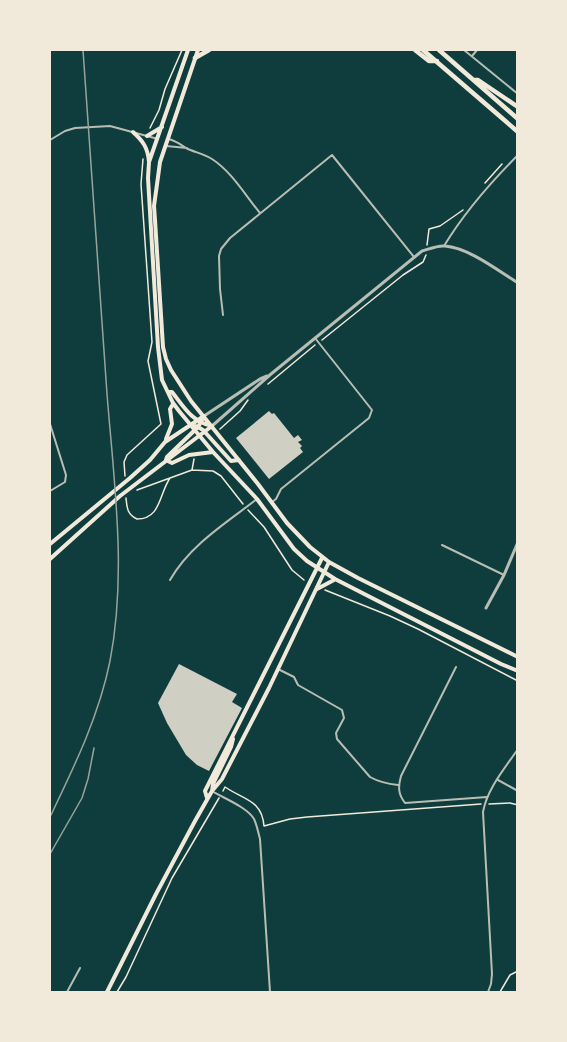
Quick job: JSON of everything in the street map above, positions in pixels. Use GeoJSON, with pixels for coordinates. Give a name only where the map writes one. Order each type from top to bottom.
{"type":"FeatureCollection","features":[{"type":"Feature","properties":{"kind":"highway"},"geometry":{"type":"LineString","coordinates":[[195,58],[209,50]]}},
{"type":"Feature","properties":{"kind":"highway"},"geometry":{"type":"LineString","coordinates":[[415,50],[429,61],[437,60]]}},
{"type":"Feature","properties":{"kind":"highway"},"geometry":{"type":"LineString","coordinates":[[423,50],[518,132]]}},
{"type":"Feature","properties":{"kind":"highway"},"geometry":{"type":"LineString","coordinates":[[439,50],[518,119]]}},
{"type":"Feature","properties":{"kind":"highway"},"geometry":{"type":"LineString","coordinates":[[474,80],[478,80],[518,107]]}},
{"type":"Feature","properties":{"kind":"main road"},"geometry":{"type":"LineString","coordinates":[[149,162],[188,50]]}},
{"type":"Feature","properties":{"kind":"main road"},"geometry":{"type":"LineString","coordinates":[[198,50],[160,162],[154,206],[163,347],[171,370],[191,401],[265,493],[286,523],[322,558],[518,657]]}},
{"type":"Feature","properties":{"kind":"main road"},"geometry":{"type":"LineString","coordinates":[[148,134],[162,127]]}},
{"type":"Feature","properties":{"kind":"main road"},"geometry":{"type":"LineString","coordinates":[[133,132],[148,150],[148,188],[162,380],[173,403],[189,425]]}},
{"type":"Feature","properties":{"kind":"main road"},"geometry":{"type":"LineString","coordinates":[[158,139],[168,139]]}},
{"type":"Feature","properties":{"kind":"main road"},"geometry":{"type":"LineString","coordinates":[[158,139],[166,146]]}},
{"type":"Feature","properties":{"kind":"main road"},"geometry":{"type":"LineString","coordinates":[[168,392],[172,393],[197,425],[231,461],[239,460]]}},
{"type":"Feature","properties":{"kind":"main road"},"geometry":{"type":"LineString","coordinates":[[165,442],[172,424],[170,409],[173,403]]}},
{"type":"Feature","properties":{"kind":"main road"},"geometry":{"type":"LineString","coordinates":[[166,460],[204,416]]}},
{"type":"Feature","properties":{"kind":"main road"},"geometry":{"type":"LineString","coordinates":[[189,425],[197,425]]}},
{"type":"Feature","properties":{"kind":"main road"},"geometry":{"type":"LineString","coordinates":[[50,544],[150,460],[165,442],[189,425],[212,426]]}},
{"type":"Feature","properties":{"kind":"main road"},"geometry":{"type":"LineString","coordinates":[[197,425],[199,436],[257,499],[294,549],[317,568],[518,671]]}},
{"type":"Feature","properties":{"kind":"main road"},"geometry":{"type":"LineString","coordinates":[[50,559],[120,496],[212,426]]}},
{"type":"Feature","properties":{"kind":"main road"},"geometry":{"type":"LineString","coordinates":[[166,460],[173,462],[189,455],[213,452]]}},
{"type":"Feature","properties":{"kind":"main road"},"geometry":{"type":"LineString","coordinates":[[257,499],[265,493]]}},
{"type":"Feature","properties":{"kind":"main road"},"geometry":{"type":"LineString","coordinates":[[208,798],[204,791],[322,558]]}},
{"type":"Feature","properties":{"kind":"main road"},"geometry":{"type":"LineString","coordinates":[[107,993],[156,894],[212,791],[222,779],[329,562]]}},
{"type":"Feature","properties":{"kind":"main road"},"geometry":{"type":"LineString","coordinates":[[316,589],[335,579]]}},
{"type":"Feature","properties":{"kind":"main road"},"geometry":{"type":"LineString","coordinates":[[212,791],[213,784],[231,747],[234,733]]}},
{"type":"Feature","properties":{"kind":"street"},"geometry":{"type":"LineString","coordinates":[[464,50],[518,94]]}},
{"type":"Feature","properties":{"kind":"street"},"geometry":{"type":"LineString","coordinates":[[472,56],[477,50]]}},
{"type":"Feature","properties":{"kind":"street"},"geometry":{"type":"LineString","coordinates":[[50,140],[75,128],[110,126],[148,134],[158,139]]}},
{"type":"Feature","properties":{"kind":"street"},"geometry":{"type":"LineString","coordinates":[[168,139],[177,141],[213,159],[260,213]]}},
{"type":"Feature","properties":{"kind":"street"},"geometry":{"type":"LineString","coordinates":[[166,146],[187,148]]}},
{"type":"Feature","properties":{"kind":"street"},"geometry":{"type":"LineString","coordinates":[[223,315],[218,265],[221,249],[230,238],[332,155],[414,257]]}},
{"type":"Feature","properties":{"kind":"street"},"geometry":{"type":"LineString","coordinates":[[444,246],[473,205],[518,155]]}},
{"type":"Feature","properties":{"kind":"street"},"geometry":{"type":"LineString","coordinates":[[212,426],[271,374],[414,257],[426,250],[444,246],[468,253],[518,283]]}},
{"type":"Feature","properties":{"kind":"street"},"geometry":{"type":"LineString","coordinates":[[272,502],[281,489],[369,418],[372,410],[315,338]]}},
{"type":"Feature","properties":{"kind":"street"},"geometry":{"type":"LineString","coordinates":[[204,416],[271,374]]}},
{"type":"Feature","properties":{"kind":"street"},"geometry":{"type":"LineString","coordinates":[[50,424],[66,475],[65,482],[50,490]]}},
{"type":"Feature","properties":{"kind":"street"},"geometry":{"type":"LineString","coordinates":[[170,580],[178,566],[200,543],[257,499]]}},
{"type":"Feature","properties":{"kind":"street"},"geometry":{"type":"LineString","coordinates":[[486,608],[518,542]]}},
{"type":"Feature","properties":{"kind":"street"},"geometry":{"type":"LineString","coordinates":[[442,545],[504,575]]}},
{"type":"Feature","properties":{"kind":"street"},"geometry":{"type":"LineString","coordinates":[[456,667],[401,776],[400,796],[405,803],[487,797]]}},
{"type":"Feature","properties":{"kind":"street"},"geometry":{"type":"LineString","coordinates":[[278,669],[294,677],[298,685],[342,710],[344,718],[336,733],[338,739],[370,777],[376,781],[399,785]]}},
{"type":"Feature","properties":{"kind":"street"},"geometry":{"type":"LineString","coordinates":[[488,993],[492,974],[484,804],[518,749]]}},
{"type":"Feature","properties":{"kind":"street"},"geometry":{"type":"LineString","coordinates":[[498,780],[518,791]]}},
{"type":"Feature","properties":{"kind":"street"},"geometry":{"type":"LineString","coordinates":[[212,791],[253,817],[257,828],[260,839],[270,993]]}},
{"type":"Feature","properties":{"kind":"street"},"geometry":{"type":"LineString","coordinates":[[67,993],[80,968]]}},
{"type":"Feature","properties":{"kind":"path"},"geometry":{"type":"LineString","coordinates":[[148,134],[182,50]]}},
{"type":"Feature","properties":{"kind":"path"},"geometry":{"type":"LineString","coordinates":[[124,462],[130,451],[161,424],[148,361],[152,342],[141,184],[144,154]]}},
{"type":"Feature","properties":{"kind":"path"},"geometry":{"type":"LineString","coordinates":[[262,388],[403,275],[425,261],[429,229],[440,226],[464,210]]}},
{"type":"Feature","properties":{"kind":"path"},"geometry":{"type":"LineString","coordinates":[[137,490],[192,470],[216,472],[264,527],[292,570],[305,581]]}},
{"type":"Feature","properties":{"kind":"path"},"geometry":{"type":"LineString","coordinates":[[127,510],[137,519],[145,519],[152,515],[170,478]]}},
{"type":"Feature","properties":{"kind":"path"},"geometry":{"type":"LineString","coordinates":[[126,496],[130,493]]}},
{"type":"Feature","properties":{"kind":"path"},"geometry":{"type":"LineString","coordinates":[[324,590],[418,629],[518,681]]}},
{"type":"Feature","properties":{"kind":"path"},"geometry":{"type":"LineString","coordinates":[[225,787],[257,805],[264,826],[307,817],[484,804],[518,805]]}},
{"type":"Feature","properties":{"kind":"path"},"geometry":{"type":"LineString","coordinates":[[117,993],[172,878],[214,806]]}},
{"type":"Feature","properties":{"kind":"path"},"geometry":{"type":"LineString","coordinates":[[500,993],[510,975],[518,971]]}},
{"type":"Feature","properties":{"kind":"building"},"geometry":{"type":"Polygon","coordinates":[[[269,411],[274,413],[294,438],[298,435],[302,440],[298,442],[303,452],[269,479],[236,438],[269,411]]]}},
{"type":"Feature","properties":{"kind":"building"},"geometry":{"type":"Polygon","coordinates":[[[179,664],[237,694],[232,702],[242,708],[209,771],[197,765],[186,755],[158,703],[179,664]]]}},
{"type":"Feature","properties":{"kind":"railway"},"geometry":{"type":"LineString","coordinates":[[50,817],[77,760],[99,702],[110,661],[118,595],[116,494],[100,308],[83,50]]}},
{"type":"Feature","properties":{"kind":"railway"},"geometry":{"type":"LineString","coordinates":[[50,854],[82,798],[94,748]]}}]}
